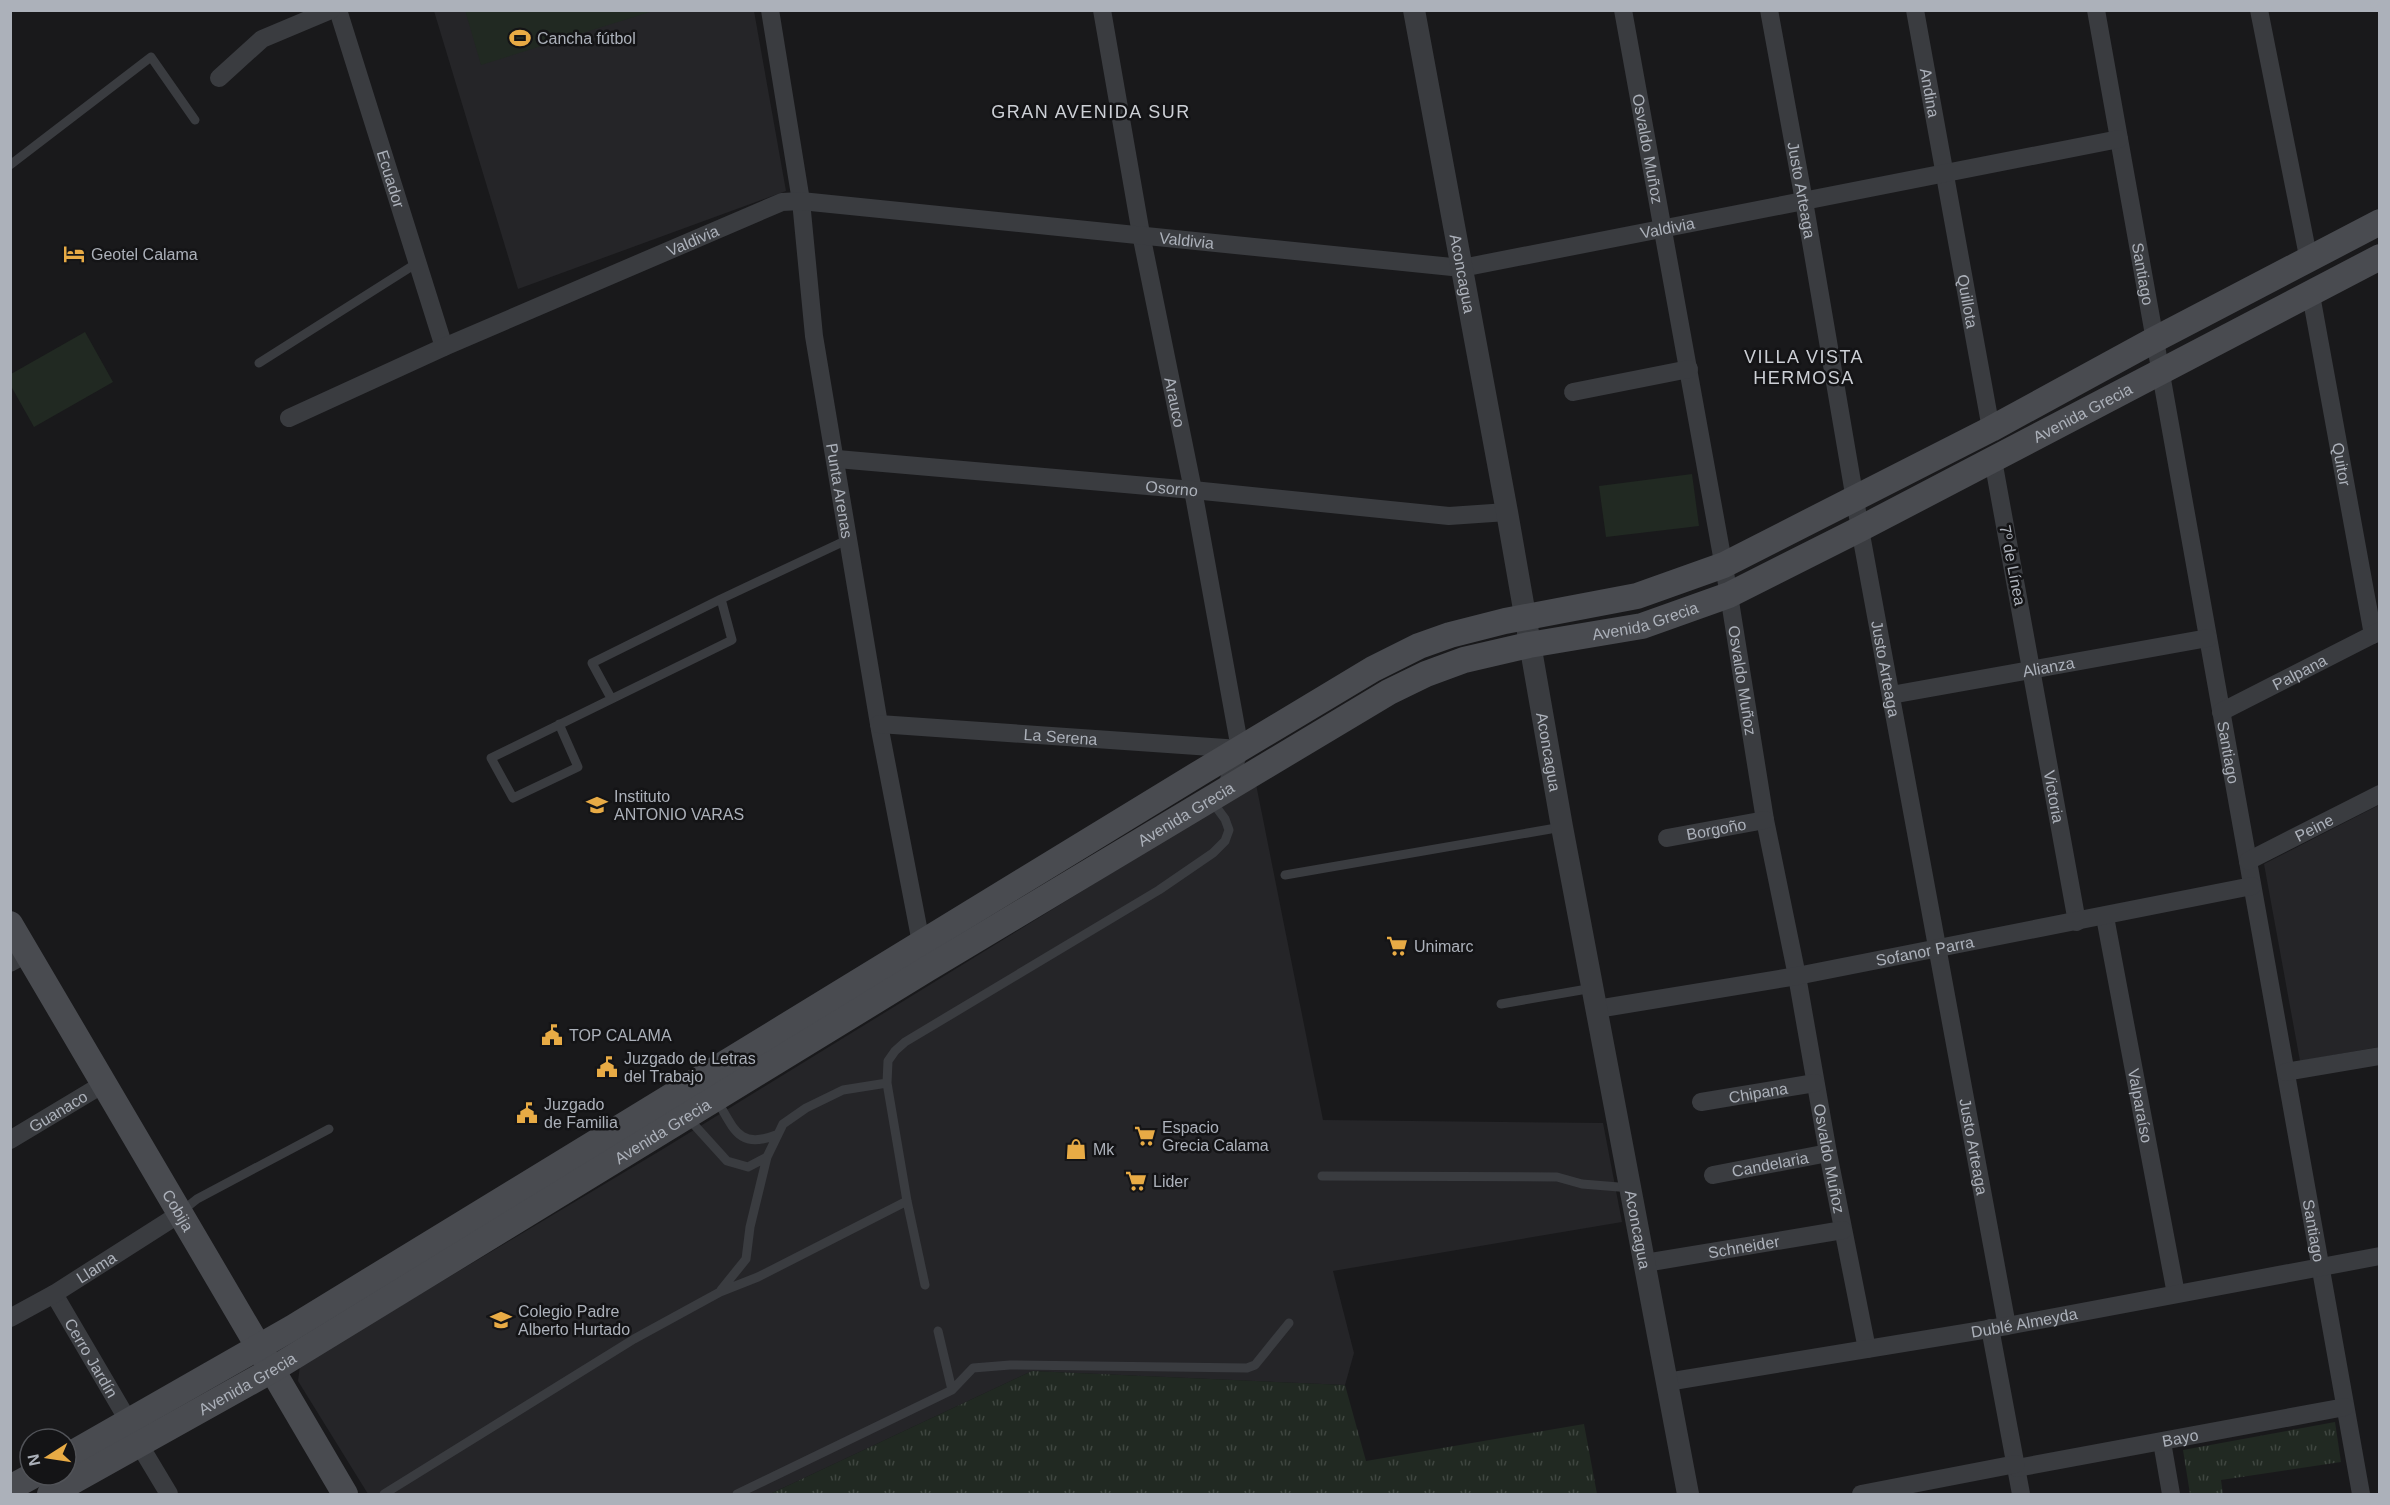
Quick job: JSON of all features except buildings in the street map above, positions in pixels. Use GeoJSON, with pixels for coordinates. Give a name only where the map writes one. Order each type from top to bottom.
{"type":"FeatureCollection","features":[{"type":"Feature","properties":{"kind":"main road","name":"Avenida Grecia"},"geometry":{"type":"LineString","coordinates":[[50,1494],[259,1347],[1373,669],[1419,646],[1450,635],[1525,617],[1637,596],[1724,565],[1991,429],[2379,222]]}},
{"type":"Feature","properties":{"kind":"main road","name":"Avenida Grecia"},"geometry":{"type":"LineString","coordinates":[[78,1453],[134,1433],[272,1370],[688,1118],[927,969],[1389,693],[1426,674],[1464,660],[1529,645],[1642,626],[1729,595],[2311,295],[2379,257]]}},
{"type":"Feature","properties":{"kind":"main road","name":"Cobija"},"geometry":{"type":"LineString","coordinates":[[10,924],[19,958],[105,1083],[345,1494]]}},
{"type":"Feature","properties":{"kind":"street"},"geometry":{"type":"LineString","coordinates":[[219,78],[262,39],[330,10]]}},
{"type":"Feature","properties":{"kind":"street","name":"Ecuador"},"geometry":{"type":"LineString","coordinates":[[338,10],[444,347]]}},
{"type":"Feature","properties":{"kind":"street","name":"Punta Arenas"},"geometry":{"type":"LineString","coordinates":[[770,10],[801,201],[814,336],[837,459],[879,724],[927,969]]}},
{"type":"Feature","properties":{"kind":"street","name":"Arauco"},"geometry":{"type":"LineString","coordinates":[[1102,10],[1141,234],[1193,490],[1240,749]]}},
{"type":"Feature","properties":{"kind":"street","name":"Aconcagua"},"geometry":{"type":"LineString","coordinates":[[1414,10],[1507,512],[1562,827],[1688,1494]]}},
{"type":"Feature","properties":{"kind":"street","name":"Osvaldo Muñoz"},"geometry":{"type":"LineString","coordinates":[[1623,10],[1724,565],[1765,820],[1797,976],[1866,1349]]}},
{"type":"Feature","properties":{"kind":"street","name":"Justo Arteaga"},"geometry":{"type":"LineString","coordinates":[[1769,10],[1936,948],[1998,1327],[2021,1494]]}},
{"type":"Feature","properties":{"kind":"street","name":"Andina"},"geometry":{"type":"LineString","coordinates":[[1915,10],[1945,174]]}},
{"type":"Feature","properties":{"kind":"street","name":"Santiago"},"geometry":{"type":"LineString","coordinates":[[2096,10],[2361,1494]]}},
{"type":"Feature","properties":{"kind":"street"},"geometry":{"type":"LineString","coordinates":[[2259,10],[2309,261]]}},
{"type":"Feature","properties":{"kind":"street","name":"Valdivia"},"geometry":{"type":"LineString","coordinates":[[289,418],[444,347],[782,202],[801,201],[1141,234],[1462,268],[2119,140]]}},
{"type":"Feature","properties":{"kind":"street","name":"Quillota"},"geometry":{"type":"LineString","coordinates":[[1945,174],[1991,429]]}},
{"type":"Feature","properties":{"kind":"street","name":"Quitor"},"geometry":{"type":"LineString","coordinates":[[2311,295],[2376,633]]}},
{"type":"Feature","properties":{"kind":"street"},"geometry":{"type":"LineString","coordinates":[[1573,392],[1689,369]]}},
{"type":"Feature","properties":{"kind":"street","name":"Osorno"},"geometry":{"type":"LineString","coordinates":[[837,459],[1193,490],[1449,516],[1507,512]]}},
{"type":"Feature","properties":{"kind":"street","name":"7º de Línea"},"geometry":{"type":"LineString","coordinates":[[1993,460],[2032,671]]}},
{"type":"Feature","properties":{"kind":"street","name":"Palpana"},"geometry":{"type":"LineString","coordinates":[[2221,712],[2376,633]]}},
{"type":"Feature","properties":{"kind":"street","name":"Alianza"},"geometry":{"type":"LineString","coordinates":[[1891,695],[2208,638]]}},
{"type":"Feature","properties":{"kind":"street","name":"Victoria"},"geometry":{"type":"LineString","coordinates":[[2032,671],[2077,922]]}},
{"type":"Feature","properties":{"kind":"street","name":"La Serena"},"geometry":{"type":"LineString","coordinates":[[879,724],[1240,749]]}},
{"type":"Feature","properties":{"kind":"street"},"geometry":{"type":"LineString","coordinates":[[1217,795],[1240,749]]}},
{"type":"Feature","properties":{"kind":"street","name":"Peine"},"geometry":{"type":"LineString","coordinates":[[2248,861],[2379,794]]}},
{"type":"Feature","properties":{"kind":"street","name":"Borgoño"},"geometry":{"type":"LineString","coordinates":[[1667,837],[1765,820]]}},
{"type":"Feature","properties":{"kind":"street","name":"Sofanor Parra"},"geometry":{"type":"LineString","coordinates":[[1595,999],[1797,976],[2252,886]]}},
{"type":"Feature","properties":{"kind":"street","name":"Valparaíso"},"geometry":{"type":"LineString","coordinates":[[2104,917],[2176,1294]]}},
{"type":"Feature","properties":{"kind":"street"},"geometry":{"type":"LineString","coordinates":[[2286,1072],[2379,1056]]}},
{"type":"Feature","properties":{"kind":"street","name":"Guanaco"},"geometry":{"type":"LineString","coordinates":[[10,1140],[105,1083]]}},
{"type":"Feature","properties":{"kind":"street","name":"Chipana"},"geometry":{"type":"LineString","coordinates":[[1701,1102],[1815,1083]]}},
{"type":"Feature","properties":{"kind":"street","name":"Candelaria"},"geometry":{"type":"LineString","coordinates":[[1713,1175],[1828,1153]]}},
{"type":"Feature","properties":{"kind":"street","name":"Llama"},"geometry":{"type":"LineString","coordinates":[[10,1318],[54,1294],[181,1213]]}},
{"type":"Feature","properties":{"kind":"street","name":"Schneider"},"geometry":{"type":"LineString","coordinates":[[1645,1263],[1843,1230]]}},
{"type":"Feature","properties":{"kind":"street","name":"Dublé Almeyda"},"geometry":{"type":"LineString","coordinates":[[1667,1382],[1998,1327],[2379,1256]]}},
{"type":"Feature","properties":{"kind":"street","name":"Cerro Jardín"},"geometry":{"type":"LineString","coordinates":[[54,1294],[169,1494]]}},
{"type":"Feature","properties":{"kind":"street","name":"Bayo"},"geometry":{"type":"LineString","coordinates":[[1861,1494],[2162,1442],[2345,1407]]}},
{"type":"Feature","properties":{"kind":"street"},"geometry":{"type":"LineString","coordinates":[[2162,1442],[2171,1494]]}},
{"type":"Feature","properties":{"kind":"lane"},"geometry":{"type":"LineString","coordinates":[[10,165],[151,57],[195,120]]}},
{"type":"Feature","properties":{"kind":"lane"},"geometry":{"type":"LineString","coordinates":[[259,363],[417,263]]}},
{"type":"Feature","properties":{"kind":"lane"},"geometry":{"type":"LineString","coordinates":[[612,698],[592,663],[849,539]]}},
{"type":"Feature","properties":{"kind":"lane"},"geometry":{"type":"LineString","coordinates":[[559,724],[578,767],[513,798],[491,758],[559,724],[612,698],[732,640],[721,599]]}},
{"type":"Feature","properties":{"kind":"lane"},"geometry":{"type":"LineString","coordinates":[[925,1285],[907,1201],[887,1083],[888,1061],[905,1042],[1159,890],[1213,853],[1225,841],[1229,830],[1217,795]]}},
{"type":"Feature","properties":{"kind":"lane"},"geometry":{"type":"LineString","coordinates":[[1285,875],[1562,827]]}},
{"type":"Feature","properties":{"kind":"lane"},"geometry":{"type":"LineString","coordinates":[[1501,1004],[1595,999]]}},
{"type":"Feature","properties":{"kind":"lane"},"geometry":{"type":"LineString","coordinates":[[720,1292],[746,1259],[750,1227],[767,1157],[783,1124],[822,1099],[843,1090],[887,1083]]}},
{"type":"Feature","properties":{"kind":"lane"},"geometry":{"type":"LineString","coordinates":[[716,1099],[734,1128],[747,1140],[760,1142],[776,1136]]}},
{"type":"Feature","properties":{"kind":"lane"},"geometry":{"type":"LineString","coordinates":[[688,1118],[727,1161],[748,1167],[767,1157]]}},
{"type":"Feature","properties":{"kind":"lane"},"geometry":{"type":"LineString","coordinates":[[181,1213],[197,1199],[329,1129]]}},
{"type":"Feature","properties":{"kind":"lane"},"geometry":{"type":"LineString","coordinates":[[1322,1176],[1557,1177],[1582,1184],[1631,1188]]}},
{"type":"Feature","properties":{"kind":"lane"},"geometry":{"type":"LineString","coordinates":[[384,1494],[634,1339],[720,1292],[758,1277],[907,1201]]}},
{"type":"Feature","properties":{"kind":"lane"},"geometry":{"type":"LineString","coordinates":[[737,1494],[952,1390],[973,1368],[1010,1365],[1247,1368],[1255,1365],[1289,1323]]}},
{"type":"Feature","properties":{"kind":"lane"},"geometry":{"type":"LineString","coordinates":[[938,1331],[952,1390]]}},
{"type":"Feature","properties":{"kind":"shaded area"},"geometry":{"type":"Polygon","coordinates":[[[434,11],[754,11],[786,191],[518,289],[434,11]]]}},
{"type":"Feature","properties":{"kind":"shaded area","name":"Espacio Grecia Calama"},"geometry":{"type":"Polygon","coordinates":[[[1256,784],[1323,1120],[1603,1123],[1622,1222],[1333,1271],[1354,1353],[1345,1385],[1032,1371],[770,1494],[368,1494],[298,1381],[300,1366],[663,1149],[1256,784]]]}},
{"type":"Feature","properties":{"kind":"shaded area"},"geometry":{"type":"Polygon","coordinates":[[[2379,805],[2379,1047],[2300,1061],[2264,864],[2379,805]]]}},
{"type":"Feature","properties":{"kind":"green space","name":"Cancha fútbol"},"geometry":{"type":"Polygon","coordinates":[[[465,10],[653,10],[653,11],[481,65],[465,10]]]}},
{"type":"Feature","properties":{"kind":"green space"},"geometry":{"type":"Polygon","coordinates":[[[85,332],[113,382],[34,427],[11,386],[11,374],[85,332]]]}},
{"type":"Feature","properties":{"kind":"green space"},"geometry":{"type":"Polygon","coordinates":[[[1692,474],[1699,526],[1606,537],[1599,486],[1692,474]]]}},
{"type":"Feature","properties":{"kind":"green space"},"geometry":{"type":"Polygon","coordinates":[[[1032,1371],[1345,1385],[1366,1461],[1584,1424],[1597,1494],[770,1494],[1032,1371]]]}},
{"type":"Feature","properties":{"kind":"green space"},"geometry":{"type":"Polygon","coordinates":[[[2335,1422],[2341,1462],[2221,1480],[2223,1494],[2190,1494],[2183,1450],[2335,1422]]]}},
{"type":"Feature","properties":{"kind":"place","name":"Cancha fútbol"},"geometry":{"type":"Point","coordinates":[520,38]}},
{"type":"Feature","properties":{"kind":"place","name":"Geotel Calama"},"geometry":{"type":"Point","coordinates":[74,254]}},
{"type":"Feature","properties":{"kind":"place","name":"Instituto ANTONIO VARAS"},"geometry":{"type":"Point","coordinates":[597,805]}},
{"type":"Feature","properties":{"kind":"place","name":"Unimarc"},"geometry":{"type":"Point","coordinates":[1397,946]}},
{"type":"Feature","properties":{"kind":"place","name":"TOP CALAMA"},"geometry":{"type":"Point","coordinates":[552,1035]}},
{"type":"Feature","properties":{"kind":"place","name":"Juzgado de Letras del Trabajo"},"geometry":{"type":"Point","coordinates":[607,1067]}},
{"type":"Feature","properties":{"kind":"place","name":"Juzgado de Familia"},"geometry":{"type":"Point","coordinates":[527,1113]}},
{"type":"Feature","properties":{"kind":"place","name":"Espacio Grecia Calama"},"geometry":{"type":"Point","coordinates":[1145,1136]}},
{"type":"Feature","properties":{"kind":"place","name":"Mk"},"geometry":{"type":"Point","coordinates":[1076,1149]}},
{"type":"Feature","properties":{"kind":"place","name":"Lider"},"geometry":{"type":"Point","coordinates":[1136,1181]}},
{"type":"Feature","properties":{"kind":"place","name":"Colegio Padre Alberto Hurtado"},"geometry":{"type":"Point","coordinates":[501,1320]}},
{"type":"Feature","properties":{"kind":"district","name":"GRAN AVENIDA SUR"},"geometry":{"type":"Point","coordinates":[1091,112]}},
{"type":"Feature","properties":{"kind":"district","name":"VILLA VISTA HERMOSA"},"geometry":{"type":"Point","coordinates":[1804,367]}}]}
